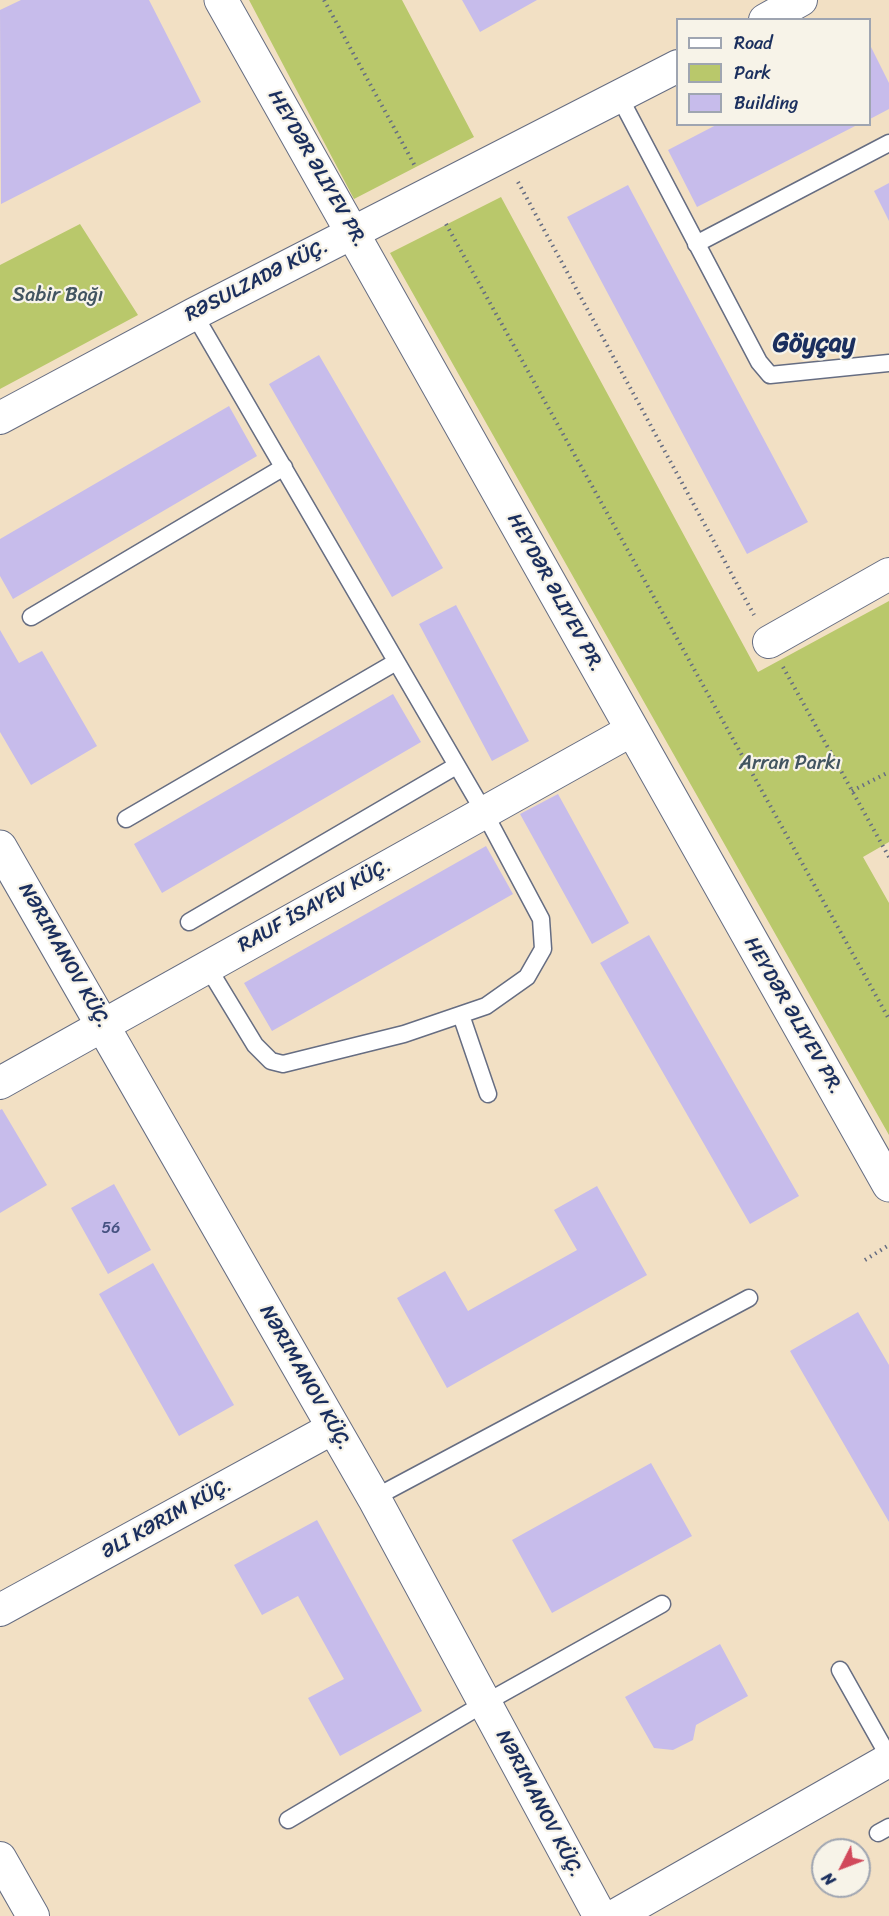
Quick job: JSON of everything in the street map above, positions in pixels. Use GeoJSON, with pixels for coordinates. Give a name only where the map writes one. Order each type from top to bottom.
{"type":"FeatureCollection","features":[{"type":"Feature","properties":{"kind":"main road","name":"HEYDƏR ƏLIYEV PR."},"geometry":{"type":"LineString","coordinates":[[221,0],[889,1185]]}},
{"type":"Feature","properties":{"kind":"main road","name":"NƏRIMANOV KÜÇ."},"geometry":{"type":"LineString","coordinates":[[0,847],[104,1024],[374,1498],[600,1916]]}},
{"type":"Feature","properties":{"kind":"main road"},"geometry":{"type":"LineString","coordinates":[[615,1916],[889,1758]]}},
{"type":"Feature","properties":{"kind":"street"},"geometry":{"type":"LineString","coordinates":[[769,18],[801,0]]}},
{"type":"Feature","properties":{"kind":"street","name":"RƏSULZADƏ KÜÇ."},"geometry":{"type":"LineString","coordinates":[[0,418],[194,314],[505,157],[676,67]]}},
{"type":"Feature","properties":{"kind":"street"},"geometry":{"type":"LineString","coordinates":[[769,642],[889,574]]}},
{"type":"Feature","properties":{"kind":"street","name":"RAUF İSAYEV KÜÇ."},"geometry":{"type":"LineString","coordinates":[[0,1083],[632,730]]}},
{"type":"Feature","properties":{"kind":"street","name":"ƏLI KƏRIM KÜÇ."},"geometry":{"type":"LineString","coordinates":[[0,1610],[333,1428]]}},
{"type":"Feature","properties":{"kind":"street"},"geometry":{"type":"LineString","coordinates":[[0,1858],[33,1916]]}},
{"type":"Feature","properties":{"kind":"lane"},"geometry":{"type":"LineString","coordinates":[[620,98],[759,362],[770,375],[889,363]]}},
{"type":"Feature","properties":{"kind":"lane"},"geometry":{"type":"LineString","coordinates":[[696,244],[889,142]]}},
{"type":"Feature","properties":{"kind":"lane"},"geometry":{"type":"LineString","coordinates":[[194,314],[483,812],[541,919],[543,949],[527,977],[486,1006],[404,1034],[283,1064],[272,1061],[255,1045],[207,966]]}},
{"type":"Feature","properties":{"kind":"lane"},"geometry":{"type":"LineString","coordinates":[[31,617],[284,467]]}},
{"type":"Feature","properties":{"kind":"lane"},"geometry":{"type":"LineString","coordinates":[[126,819],[396,662]]}},
{"type":"Feature","properties":{"kind":"lane"},"geometry":{"type":"LineString","coordinates":[[189,922],[456,766]]}},
{"type":"Feature","properties":{"kind":"lane"},"geometry":{"type":"LineString","coordinates":[[461,1015],[488,1094]]}},
{"type":"Feature","properties":{"kind":"lane"},"geometry":{"type":"LineString","coordinates":[[374,1498],[749,1298]]}},
{"type":"Feature","properties":{"kind":"lane"},"geometry":{"type":"LineString","coordinates":[[288,1820],[485,1704],[662,1604]]}},
{"type":"Feature","properties":{"kind":"lane"},"geometry":{"type":"LineString","coordinates":[[840,1670],[889,1758]]}},
{"type":"Feature","properties":{"kind":"path"},"geometry":{"type":"LineString","coordinates":[[324,0],[415,167]]}},
{"type":"Feature","properties":{"kind":"path"},"geometry":{"type":"LineString","coordinates":[[505,157],[769,642],[889,857]]}},
{"type":"Feature","properties":{"kind":"path"},"geometry":{"type":"LineString","coordinates":[[447,224],[889,1019]]}},
{"type":"Feature","properties":{"kind":"path"},"geometry":{"type":"LineString","coordinates":[[852,791],[889,772]]}},
{"type":"Feature","properties":{"kind":"path"},"geometry":{"type":"LineString","coordinates":[[865,1260],[889,1245]]}},
{"type":"Feature","properties":{"kind":"green space"},"geometry":{"type":"Polygon","coordinates":[[[249,0],[402,0],[474,137],[354,199],[249,0]]]}},
{"type":"Feature","properties":{"kind":"green space","name":"Arran Parkı"},"geometry":{"type":"Polygon","coordinates":[[[501,197],[758,672],[889,601],[889,842],[863,857],[889,903],[889,1135],[390,253],[501,197]]]}},
{"type":"Feature","properties":{"kind":"green space","name":"Sabir Bağı"},"geometry":{"type":"Polygon","coordinates":[[[80,224],[138,315],[0,389],[0,265],[80,224]]]}},
{"type":"Feature","properties":{"kind":"building"},"geometry":{"type":"Polygon","coordinates":[[[21,0],[149,0],[201,102],[1,204],[0,10],[21,0]]]}},
{"type":"Feature","properties":{"kind":"building"},"geometry":{"type":"Polygon","coordinates":[[[462,0],[537,0],[480,32],[462,0]]]}},
{"type":"Feature","properties":{"kind":"building"},"geometry":{"type":"Polygon","coordinates":[[[871,47],[889,83],[889,109],[871,118],[871,47]]]}},
{"type":"Feature","properties":{"kind":"building"},"geometry":{"type":"Polygon","coordinates":[[[714,126],[855,126],[697,207],[668,150],[714,126]]]}},
{"type":"Feature","properties":{"kind":"building"},"geometry":{"type":"Polygon","coordinates":[[[889,183],[889,221],[874,191],[889,183]]]}},
{"type":"Feature","properties":{"kind":"building"},"geometry":{"type":"Polygon","coordinates":[[[628,185],[808,522],[747,554],[567,217],[628,185]]]}},
{"type":"Feature","properties":{"kind":"building"},"geometry":{"type":"Polygon","coordinates":[[[319,355],[443,568],[392,597],[269,384],[319,355]]]}},
{"type":"Feature","properties":{"kind":"building"},"geometry":{"type":"Polygon","coordinates":[[[229,406],[257,456],[13,599],[0,576],[0,539],[229,406]]]}},
{"type":"Feature","properties":{"kind":"building"},"geometry":{"type":"Polygon","coordinates":[[[456,605],[529,741],[492,761],[419,624],[456,605]]]}},
{"type":"Feature","properties":{"kind":"building"},"geometry":{"type":"Polygon","coordinates":[[[0,630],[19,663],[42,651],[97,746],[31,785],[0,732],[0,630]]]}},
{"type":"Feature","properties":{"kind":"building"},"geometry":{"type":"Polygon","coordinates":[[[393,694],[421,742],[162,893],[134,844],[393,694]]]}},
{"type":"Feature","properties":{"kind":"building"},"geometry":{"type":"Polygon","coordinates":[[[558,794],[629,923],[592,944],[520,814],[558,794]]]}},
{"type":"Feature","properties":{"kind":"building"},"geometry":{"type":"Polygon","coordinates":[[[486,846],[513,894],[272,1031],[244,983],[486,846]]]}},
{"type":"Feature","properties":{"kind":"building"},"geometry":{"type":"Polygon","coordinates":[[[649,935],[799,1196],[750,1224],[600,963],[649,935]]]}},
{"type":"Feature","properties":{"kind":"building"},"geometry":{"type":"Polygon","coordinates":[[[2,1109],[47,1185],[0,1213],[0,1110],[2,1109]]]}},
{"type":"Feature","properties":{"kind":"building"},"geometry":{"type":"Polygon","coordinates":[[[114,1184],[151,1250],[108,1274],[71,1208],[114,1184]]]}},
{"type":"Feature","properties":{"kind":"building"},"geometry":{"type":"Polygon","coordinates":[[[597,1186],[647,1275],[447,1388],[397,1298],[445,1271],[468,1311],[577,1250],[554,1210],[597,1186]]]}},
{"type":"Feature","properties":{"kind":"building"},"geometry":{"type":"Polygon","coordinates":[[[153,1263],[234,1405],[179,1436],[99,1294],[153,1263]]]}},
{"type":"Feature","properties":{"kind":"building"},"geometry":{"type":"Polygon","coordinates":[[[858,1312],[889,1365],[889,1522],[790,1351],[858,1312]]]}},
{"type":"Feature","properties":{"kind":"building"},"geometry":{"type":"Polygon","coordinates":[[[651,1463],[692,1536],[552,1613],[512,1540],[651,1463]]]}},
{"type":"Feature","properties":{"kind":"building"},"geometry":{"type":"Polygon","coordinates":[[[317,1520],[422,1711],[340,1756],[308,1698],[344,1679],[298,1596],[262,1615],[234,1565],[317,1520]]]}},
{"type":"Feature","properties":{"kind":"building"},"geometry":{"type":"Polygon","coordinates":[[[720,1644],[748,1696],[696,1725],[693,1740],[673,1750],[654,1748],[625,1697],[720,1644]]]}},
{"type":"Feature","properties":{"kind":"district","name":"Göyçay"},"geometry":{"type":"Point","coordinates":[814,344]}}]}
